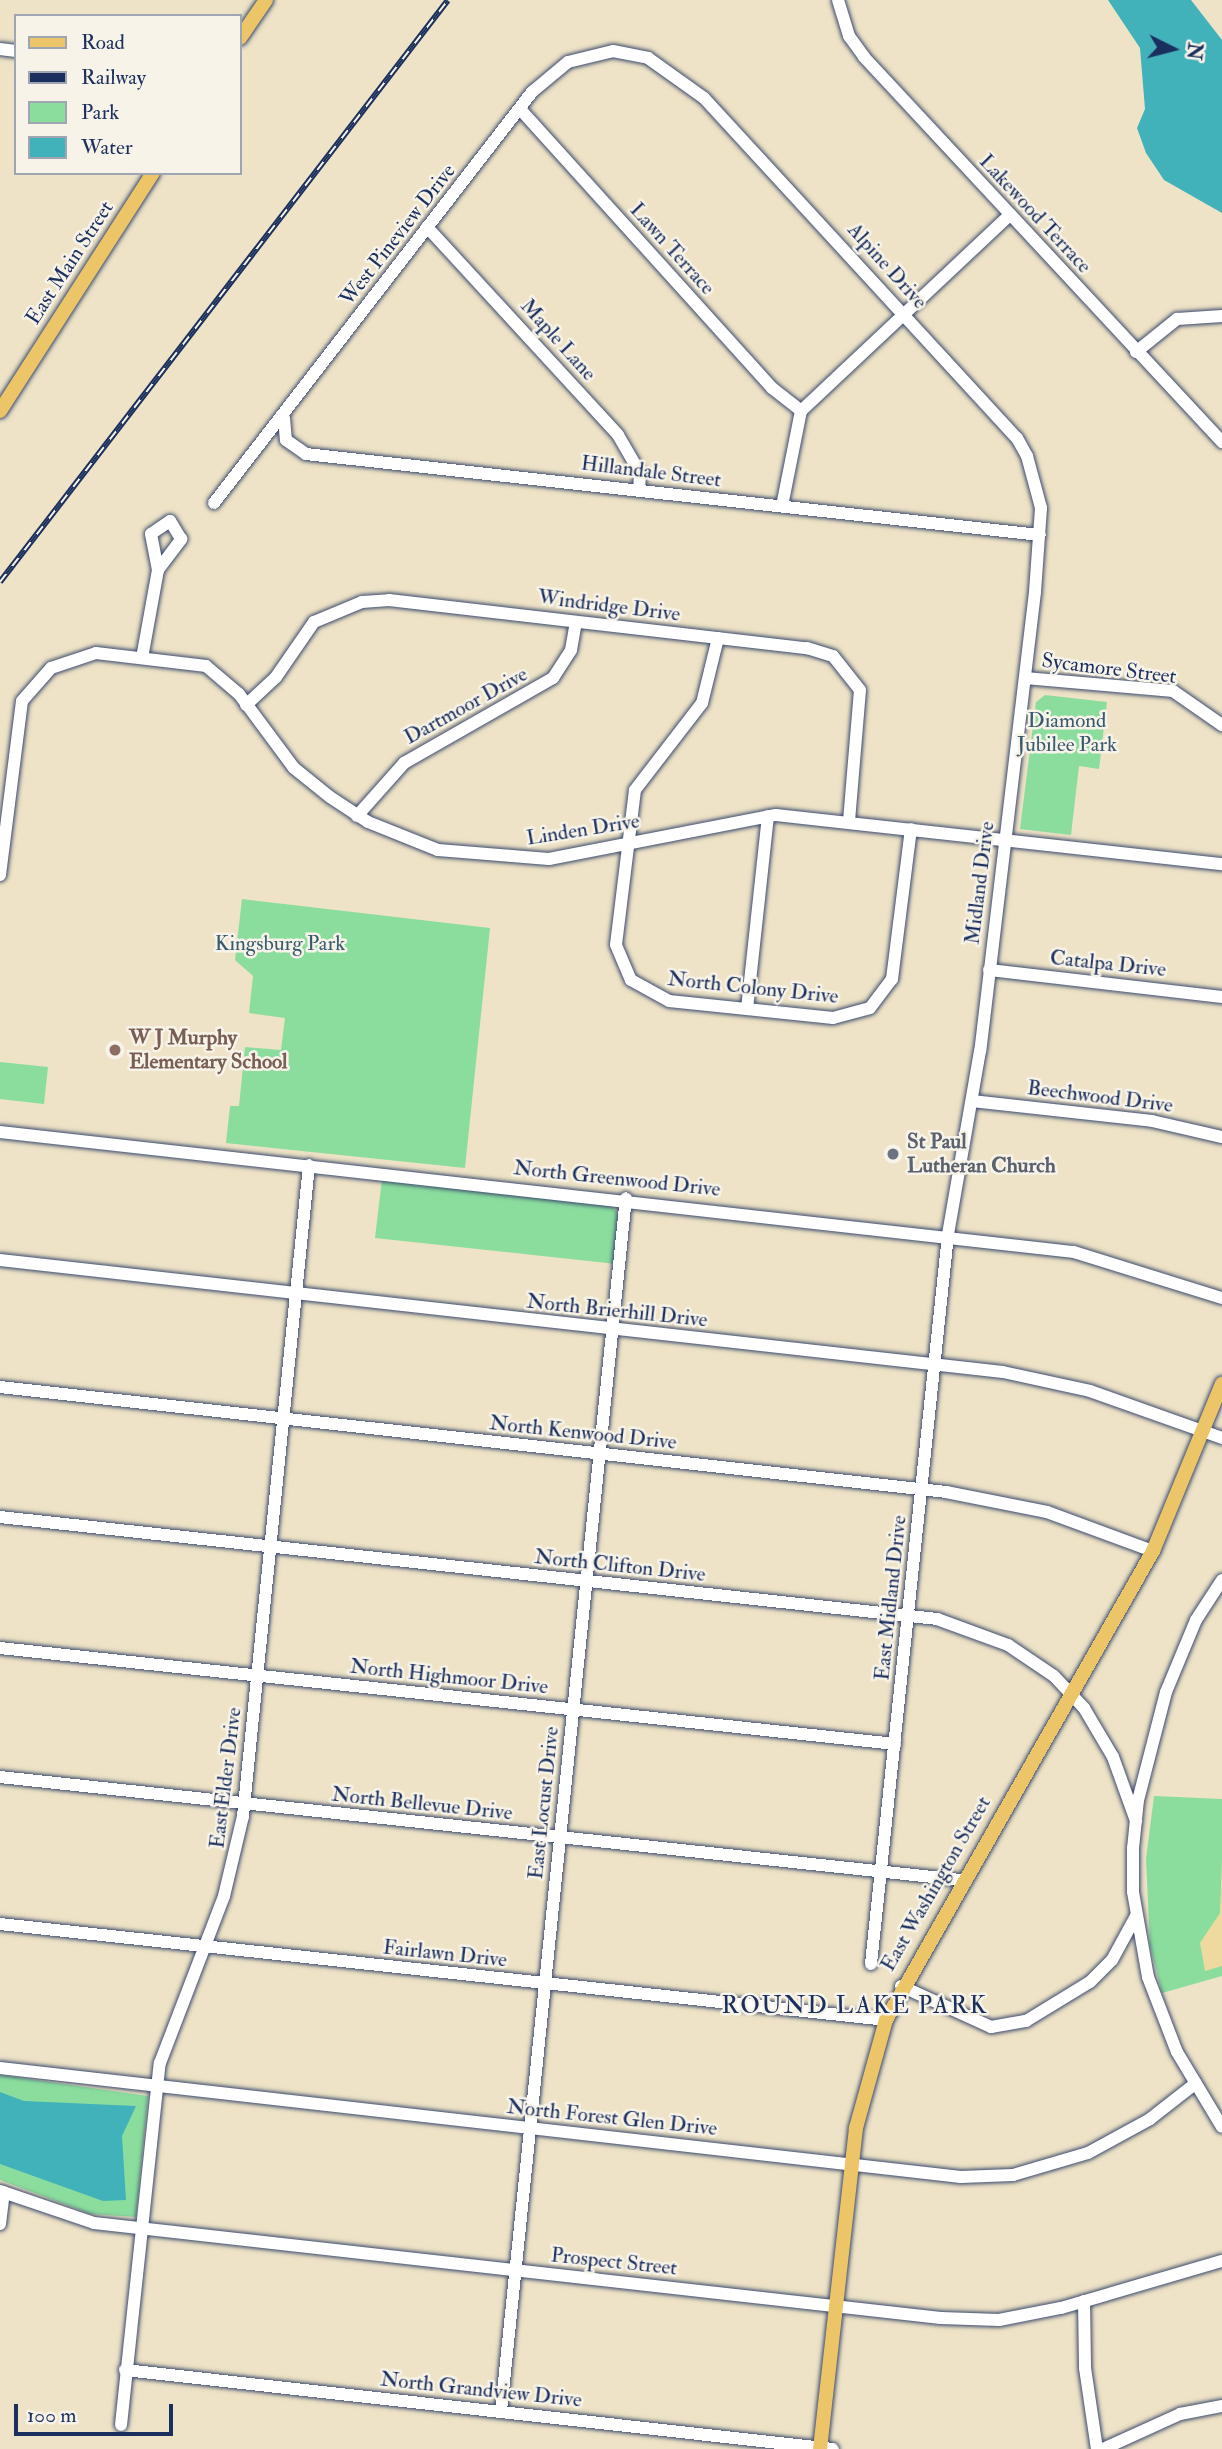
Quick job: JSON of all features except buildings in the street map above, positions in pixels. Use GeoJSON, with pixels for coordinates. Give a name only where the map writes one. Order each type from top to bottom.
{"type":"FeatureCollection","features":[{"type":"Feature","properties":{"kind":"main road"},"geometry":{"type":"LineString","coordinates":[[242,35],[266,0]]}},
{"type":"Feature","properties":{"kind":"main road","name":"East Main Street"},"geometry":{"type":"LineString","coordinates":[[0,411],[152,175]]}},
{"type":"Feature","properties":{"kind":"main road","name":"East Washington Street"},"geometry":{"type":"LineString","coordinates":[[824,2448],[852,2166],[886,2020],[901,1986],[961,1880],[1153,1551],[1205,1432],[1222,1384]]}},
{"type":"Feature","properties":{"kind":"street","name":"Lakewood Terrace"},"geometry":{"type":"LineString","coordinates":[[838,0],[849,36],[864,57],[1222,442]]}},
{"type":"Feature","properties":{"kind":"street","name":"West Pineview Drive"},"geometry":{"type":"LineString","coordinates":[[214,503],[284,418],[520,108],[551,73],[581,57],[613,51],[648,58]]}},
{"type":"Feature","properties":{"kind":"street","name":"Alpine Drive"},"geometry":{"type":"LineString","coordinates":[[648,58],[704,97],[1017,438],[1037,482],[1040,535]]}},
{"type":"Feature","properties":{"kind":"street","name":"Lawn Terrace"},"geometry":{"type":"LineString","coordinates":[[520,108],[772,388],[801,411]]}},
{"type":"Feature","properties":{"kind":"street"},"geometry":{"type":"LineString","coordinates":[[782,506],[801,411],[1010,215]]}},
{"type":"Feature","properties":{"kind":"street","name":"Maple Lane"},"geometry":{"type":"LineString","coordinates":[[427,227],[618,435],[640,472],[639,490]]}},
{"type":"Feature","properties":{"kind":"street"},"geometry":{"type":"LineString","coordinates":[[1136,352],[1177,319],[1222,316]]}},
{"type":"Feature","properties":{"kind":"street","name":"Hillandale Street"},"geometry":{"type":"LineString","coordinates":[[284,418],[286,440],[306,454],[1040,535]]}},
{"type":"Feature","properties":{"kind":"street","name":"Midland Drive"},"geometry":{"type":"LineString","coordinates":[[948,1235],[972,1101],[1025,678],[1040,535]]}},
{"type":"Feature","properties":{"kind":"street"},"geometry":{"type":"LineString","coordinates":[[142,658],[159,570]]}},
{"type":"Feature","properties":{"kind":"street","name":"Windridge Drive"},"geometry":{"type":"LineString","coordinates":[[246,705],[276,677],[314,622],[362,603],[576,622],[807,648],[833,656],[852,674],[862,709],[849,822]]}},
{"type":"Feature","properties":{"kind":"street","name":"Dartmoor Drive"},"geometry":{"type":"LineString","coordinates":[[358,816],[404,763],[553,678],[571,650],[576,622]]}},
{"type":"Feature","properties":{"kind":"street","name":"North Colony Drive"},"geometry":{"type":"LineString","coordinates":[[718,638],[702,703],[635,790],[617,944],[631,980],[669,1001],[850,1017],[883,996],[896,961],[911,829]]}},
{"type":"Feature","properties":{"kind":"street","name":"Linden Drive"},"geometry":{"type":"LineString","coordinates":[[0,876],[11,770],[22,701],[35,682],[73,656],[142,658],[206,666],[246,705],[295,768],[358,816],[425,845],[482,857],[550,859],[768,816],[849,822],[1222,864]]}},
{"type":"Feature","properties":{"kind":"street","name":"Sycamore Street"},"geometry":{"type":"LineString","coordinates":[[1025,678],[1172,691],[1222,725]]}},
{"type":"Feature","properties":{"kind":"street"},"geometry":{"type":"LineString","coordinates":[[747,1009],[768,816]]}},
{"type":"Feature","properties":{"kind":"street","name":"Catalpa Drive"},"geometry":{"type":"LineString","coordinates":[[989,970],[1222,997]]}},
{"type":"Feature","properties":{"kind":"street","name":"Beechwood Drive"},"geometry":{"type":"LineString","coordinates":[[972,1101],[1152,1121],[1222,1137]]}},
{"type":"Feature","properties":{"kind":"street","name":"North Greenwood Drive"},"geometry":{"type":"LineString","coordinates":[[0,1132],[626,1198],[1074,1252],[1222,1298]]}},
{"type":"Feature","properties":{"kind":"street","name":"East Elder Drive"},"geometry":{"type":"LineString","coordinates":[[121,2425],[156,2086],[202,1948],[236,1858],[259,1676],[309,1165]]}},
{"type":"Feature","properties":{"kind":"street","name":"East Locust Drive"},"geometry":{"type":"LineString","coordinates":[[501,2411],[626,1198]]}},
{"type":"Feature","properties":{"kind":"street","name":"East Midland Drive"},"geometry":{"type":"LineString","coordinates":[[872,1964],[948,1235]]}},
{"type":"Feature","properties":{"kind":"street","name":"North Brierhill Drive"},"geometry":{"type":"LineString","coordinates":[[0,1260],[935,1364],[1038,1378],[1222,1438]]}},
{"type":"Feature","properties":{"kind":"street","name":"North Kenwood Drive"},"geometry":{"type":"LineString","coordinates":[[0,1387],[922,1490],[1047,1512],[1153,1551]]}},
{"type":"Feature","properties":{"kind":"street","name":"North Clifton Drive"},"geometry":{"type":"LineString","coordinates":[[0,1517],[909,1616],[988,1635],[1071,1693],[1113,1757],[1136,1821]]}},
{"type":"Feature","properties":{"kind":"street"},"geometry":{"type":"LineString","coordinates":[[1222,1580],[1196,1620],[1167,1692],[1136,1821],[1136,1915],[1161,2012],[1196,2083],[1222,2127]]}},
{"type":"Feature","properties":{"kind":"street","name":"North Highmoor Drive"},"geometry":{"type":"LineString","coordinates":[[0,1648],[895,1744]]}},
{"type":"Feature","properties":{"kind":"street","name":"North Bellevue Drive"},"geometry":{"type":"LineString","coordinates":[[0,1777],[961,1880]]}},
{"type":"Feature","properties":{"kind":"street"},"geometry":{"type":"LineString","coordinates":[[901,1986],[991,2027],[1026,2021],[1090,1982],[1112,1960],[1136,1915]]}},
{"type":"Feature","properties":{"kind":"street","name":"Fairlawn Drive"},"geometry":{"type":"LineString","coordinates":[[0,1924],[202,1948],[886,2020]]}},
{"type":"Feature","properties":{"kind":"street","name":"North Forest Glen Drive"},"geometry":{"type":"LineString","coordinates":[[0,2068],[919,2175],[1013,2175],[1120,2137],[1196,2083]]}},
{"type":"Feature","properties":{"kind":"street"},"geometry":{"type":"LineString","coordinates":[[0,2224],[2,2192]]}},
{"type":"Feature","properties":{"kind":"street","name":"Prospect Street"},"geometry":{"type":"LineString","coordinates":[[2,2192],[69,2218],[141,2229],[836,2308],[999,2320],[1084,2301],[1222,2261]]}},
{"type":"Feature","properties":{"kind":"street"},"geometry":{"type":"LineString","coordinates":[[1084,2301],[1085,2368],[1097,2449]]}},
{"type":"Feature","properties":{"kind":"street","name":"North Grandview Drive"},"geometry":{"type":"LineString","coordinates":[[125,2370],[824,2448]]}},
{"type":"Feature","properties":{"kind":"street"},"geometry":{"type":"LineString","coordinates":[[1103,2449],[1180,2414],[1222,2406]]}},
{"type":"Feature","properties":{"kind":"green space","name":"Diamond Jubilee Park"},"geometry":{"type":"Polygon","coordinates":[[[1045,695],[1107,702],[1099,769],[1079,766],[1071,835],[1020,829],[1036,702],[1045,695]]]}},
{"type":"Feature","properties":{"kind":"green space","name":"Kingsburg Park"},"geometry":{"type":"Polygon","coordinates":[[[242,899],[490,928],[465,1168],[226,1143],[230,1106],[239,1106],[245,1047],[281,1050],[285,1018],[249,1013],[253,976],[235,960],[242,899]]]}},
{"type":"Feature","properties":{"kind":"green space"},"geometry":{"type":"Polygon","coordinates":[[[0,1062],[48,1067],[44,1104],[0,1099],[0,1062]]]}},
{"type":"Feature","properties":{"kind":"green space"},"geometry":{"type":"Polygon","coordinates":[[[382,1179],[610,1203],[621,1218],[616,1264],[375,1238],[382,1179]]]}},
{"type":"Feature","properties":{"kind":"green space"},"geometry":{"type":"Polygon","coordinates":[[[1154,1796],[1222,1799],[1222,1976],[1162,1993],[1150,1945],[1146,1859],[1154,1796]]]}},
{"type":"Feature","properties":{"kind":"green space"},"geometry":{"type":"Polygon","coordinates":[[[0,2075],[148,2096],[136,2217],[91,2214],[0,2180],[0,2075]]]}},
{"type":"Feature","properties":{"kind":"sand"},"geometry":{"type":"Polygon","coordinates":[[[1222,1859],[1222,1966],[1205,1971],[1200,1943],[1220,1913],[1222,1859]]]}},
{"type":"Feature","properties":{"kind":"water"},"geometry":{"type":"Polygon","coordinates":[[[1108,0],[1191,0],[1222,40],[1222,213],[1164,180],[1146,153],[1137,128],[1145,109],[1140,48],[1108,0]]]}},
{"type":"Feature","properties":{"kind":"water"},"geometry":{"type":"Polygon","coordinates":[[[0,2092],[24,2101],[136,2106],[122,2136],[126,2200],[103,2201],[0,2164],[0,2092]]]}},
{"type":"Feature","properties":{"kind":"railway"},"geometry":{"type":"LineString","coordinates":[[0,582],[448,0]]}},
{"type":"Feature","properties":{"kind":"place","name":"W J Murphy Elementary School"},"geometry":{"type":"Point","coordinates":[115,1050]}},
{"type":"Feature","properties":{"kind":"place","name":"St Paul Lutheran Church"},"geometry":{"type":"Point","coordinates":[893,1154]}},
{"type":"Feature","properties":{"kind":"district","name":"ROUND LAKE PARK"},"geometry":{"type":"Point","coordinates":[855,2006]}}]}
